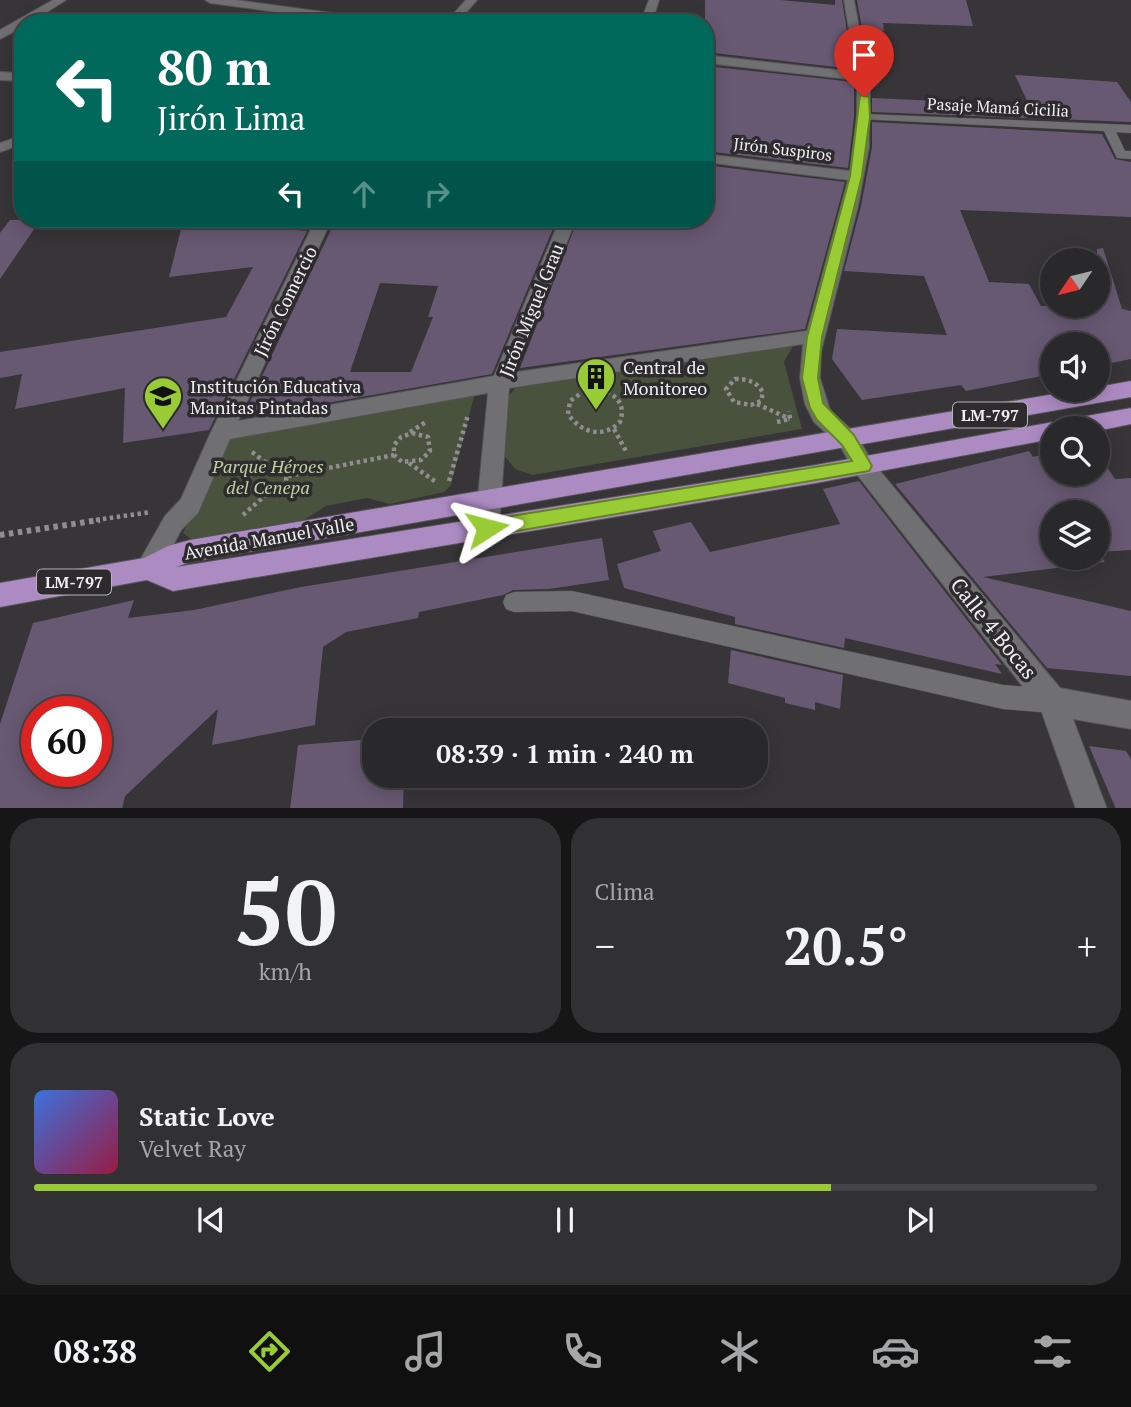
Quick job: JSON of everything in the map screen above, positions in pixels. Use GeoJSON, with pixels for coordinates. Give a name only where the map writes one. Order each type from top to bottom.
{"type":"FeatureCollection","features":[{"type":"Feature","properties":{"kind":"main road","name":"Avenida Manuel Valle"},"geometry":{"type":"LineString","coordinates":[[148,569],[177,554],[190,551],[848,440],[1131,389]]}},
{"type":"Feature","properties":{"kind":"main road"},"geometry":{"type":"LineString","coordinates":[[1110,420],[1131,416]]}},
{"type":"Feature","properties":{"kind":"main road","name":"Avenida Manuel Valle"},"geometry":{"type":"LineString","coordinates":[[148,569],[173,579],[863,466],[1040,432]]}},
{"type":"Feature","properties":{"kind":"main road","name":"LM-797"},"geometry":{"type":"LineString","coordinates":[[0,595],[148,569]]}},
{"type":"Feature","properties":{"kind":"street"},"geometry":{"type":"LineString","coordinates":[[37,14],[61,0]]}},
{"type":"Feature","properties":{"kind":"street"},"geometry":{"type":"LineString","coordinates":[[210,0],[313,14]]}},
{"type":"Feature","properties":{"kind":"street"},"geometry":{"type":"LineString","coordinates":[[459,14],[472,0]]}},
{"type":"Feature","properties":{"kind":"street","name":"Calle 4 Bocas"},"geometry":{"type":"LineString","coordinates":[[849,0],[863,78],[864,117],[856,176],[814,337],[810,378],[815,404],[822,416],[848,440],[863,466],[1052,701],[1092,808]]}},
{"type":"Feature","properties":{"kind":"street"},"geometry":{"type":"LineString","coordinates":[[294,14],[322,3]]}},
{"type":"Feature","properties":{"kind":"street"},"geometry":{"type":"LineString","coordinates":[[714,60],[863,78]]}},
{"type":"Feature","properties":{"kind":"street","name":"Jirón Suspiros"},"geometry":{"type":"LineString","coordinates":[[714,159],[856,176]]}},
{"type":"Feature","properties":{"kind":"street","name":"Jirón Comercio"},"geometry":{"type":"LineString","coordinates":[[148,569],[173,523],[190,506],[222,432],[320,228]]}},
{"type":"Feature","properties":{"kind":"street","name":"Jirón Miguel Grau"},"geometry":{"type":"LineString","coordinates":[[487,528],[501,383],[564,228]]}},
{"type":"Feature","properties":{"kind":"street"},"geometry":{"type":"LineString","coordinates":[[222,432],[540,374],[788,338],[814,337]]}},
{"type":"Feature","properties":{"kind":"street"},"geometry":{"type":"LineString","coordinates":[[1052,701],[1131,715]]}},
{"type":"Feature","properties":{"kind":"lane","name":"Pasaje Mamá Cicilia"},"geometry":{"type":"LineString","coordinates":[[864,117],[1131,129]]}},
{"type":"Feature","properties":{"kind":"lane"},"geometry":{"type":"LineString","coordinates":[[1108,128],[1121,155],[1131,155]]}},
{"type":"Feature","properties":{"kind":"lane"},"geometry":{"type":"LineString","coordinates":[[514,602],[572,601],[1003,697],[1052,701]]}},
{"type":"Feature","properties":{"kind":"path"},"geometry":{"type":"LineString","coordinates":[[757,404],[763,393],[758,384],[741,379],[728,385],[727,393],[734,402],[757,404],[790,419]]}},
{"type":"Feature","properties":{"kind":"path"},"geometry":{"type":"LineString","coordinates":[[408,463],[421,460],[430,452],[431,442],[424,435],[412,433],[401,437],[394,445],[394,455],[429,480],[446,487],[474,388]]}},
{"type":"Feature","properties":{"kind":"path"},"geometry":{"type":"LineString","coordinates":[[583,391],[609,392],[624,409],[624,416],[614,429],[595,433],[577,428],[568,414],[570,401],[583,391]]}},
{"type":"Feature","properties":{"kind":"path"},"geometry":{"type":"LineString","coordinates":[[789,408],[790,419]]}},
{"type":"Feature","properties":{"kind":"path"},"geometry":{"type":"LineString","coordinates":[[763,425],[790,419]]}},
{"type":"Feature","properties":{"kind":"path"},"geometry":{"type":"LineString","coordinates":[[614,429],[627,453]]}},
{"type":"Feature","properties":{"kind":"path"},"geometry":{"type":"LineString","coordinates":[[614,455],[641,450]]}},
{"type":"Feature","properties":{"kind":"path"},"geometry":{"type":"LineString","coordinates":[[288,475],[394,455]]}},
{"type":"Feature","properties":{"kind":"path"},"geometry":{"type":"LineString","coordinates":[[271,461],[287,466],[288,475],[282,486],[268,493],[256,492],[248,484],[254,469],[271,461]]}},
{"type":"Feature","properties":{"kind":"path"},"geometry":{"type":"LineString","coordinates":[[0,535],[190,506]]}},
{"type":"Feature","properties":{"kind":"green space"},"geometry":{"type":"Polygon","coordinates":[[[795,342],[784,362],[802,429],[532,475],[515,469],[503,454],[505,400],[518,385],[795,342]]]}},
{"type":"Feature","properties":{"kind":"green space","name":"Parque Héroes del Cenepa"},"geometry":{"type":"Polygon","coordinates":[[[476,389],[451,485],[444,492],[390,504],[367,498],[326,506],[304,520],[192,540],[183,533],[229,433],[476,389]]]}},
{"type":"Feature","properties":{"kind":"building"},"geometry":{"type":"Polygon","coordinates":[[[705,0],[780,0],[835,5],[835,0],[842,0],[853,69],[714,53],[714,14],[705,14],[705,0]]]}},
{"type":"Feature","properties":{"kind":"building"},"geometry":{"type":"Polygon","coordinates":[[[857,0],[966,0],[973,26],[883,23],[884,31],[862,29],[857,0]]]}},
{"type":"Feature","properties":{"kind":"building"},"geometry":{"type":"Polygon","coordinates":[[[714,67],[854,82],[854,117],[848,168],[714,152],[714,67]]]}},
{"type":"Feature","properties":{"kind":"building"},"geometry":{"type":"Polygon","coordinates":[[[1015,75],[1117,82],[1131,102],[1131,122],[872,112],[872,98],[1029,105],[1015,75]]]}},
{"type":"Feature","properties":{"kind":"building"},"geometry":{"type":"Polygon","coordinates":[[[872,122],[1102,134],[1115,159],[1131,162],[1131,217],[960,210],[989,282],[1029,284],[1040,304],[1040,318],[1110,318],[1110,270],[1122,309],[1131,311],[1131,359],[1110,363],[1110,332],[1040,332],[1040,376],[966,391],[961,385],[862,400],[832,359],[837,329],[947,335],[924,276],[844,271],[861,206],[872,147],[872,122]]]}},
{"type":"Feature","properties":{"kind":"building"},"geometry":{"type":"Polygon","coordinates":[[[714,166],[845,182],[805,329],[520,368],[574,228],[714,228],[714,166]]]}},
{"type":"Feature","properties":{"kind":"building"},"geometry":{"type":"Polygon","coordinates":[[[10,220],[14,220],[14,228],[35,228],[0,279],[0,233],[10,220]]]}},
{"type":"Feature","properties":{"kind":"building"},"geometry":{"type":"Polygon","coordinates":[[[181,228],[271,228],[307,231],[209,430],[123,443],[125,388],[15,409],[22,374],[0,378],[0,352],[226,317],[253,267],[169,277],[181,228]]]}},
{"type":"Feature","properties":{"kind":"building"},"geometry":{"type":"Polygon","coordinates":[[[332,228],[553,228],[492,374],[253,416],[248,406],[332,228]],[[380,283],[350,372],[411,372],[433,317],[428,317],[438,286],[380,283]]]}},
{"type":"Feature","properties":{"kind":"building"},"geometry":{"type":"Polygon","coordinates":[[[1029,451],[1033,457],[1040,455],[1040,486],[1110,486],[1110,472],[1115,479],[1131,478],[1131,550],[1110,551],[1110,500],[1040,500],[1040,570],[983,577],[1131,611],[1131,676],[1047,668],[895,484],[1029,451]]]}},
{"type":"Feature","properties":{"kind":"building"},"geometry":{"type":"Polygon","coordinates":[[[859,481],[1002,665],[995,664],[1002,674],[845,638],[844,648],[735,624],[735,617],[624,588],[617,564],[661,551],[653,531],[691,522],[710,552],[840,524],[823,489],[859,481]]]}},
{"type":"Feature","properties":{"kind":"building"},"geometry":{"type":"Polygon","coordinates":[[[602,538],[609,580],[549,589],[513,590],[503,595],[419,612],[418,618],[346,632],[323,647],[315,725],[212,745],[218,709],[125,796],[122,808],[0,808],[0,724],[33,623],[134,600],[128,618],[194,610],[301,587],[602,538]]]}},
{"type":"Feature","properties":{"kind":"building"},"geometry":{"type":"Polygon","coordinates":[[[731,650],[843,675],[840,709],[815,702],[815,710],[785,703],[785,698],[728,683],[731,650]]]}},
{"type":"Feature","properties":{"kind":"building"},"geometry":{"type":"Polygon","coordinates":[[[362,740],[362,788],[404,788],[403,808],[290,808],[298,745],[362,740]]]}},
{"type":"Feature","properties":{"kind":"building"},"geometry":{"type":"Polygon","coordinates":[[[1089,746],[1126,751],[1131,759],[1131,808],[1116,808],[1089,746]]]}},
{"type":"Feature","properties":{"kind":"place","name":"Central de Monitoreo"},"geometry":{"type":"Point","coordinates":[596,411]}},
{"type":"Feature","properties":{"kind":"place","name":"Institución Educativa Manitas Pintadas"},"geometry":{"type":"Point","coordinates":[163,430]}},
{"type":"Feature","properties":{"kind":"route"},"geometry":{"type":"LineString","coordinates":[[487,528],[863,466],[848,440],[822,416],[815,404],[810,378],[814,337],[856,176],[864,97]]}}]}
